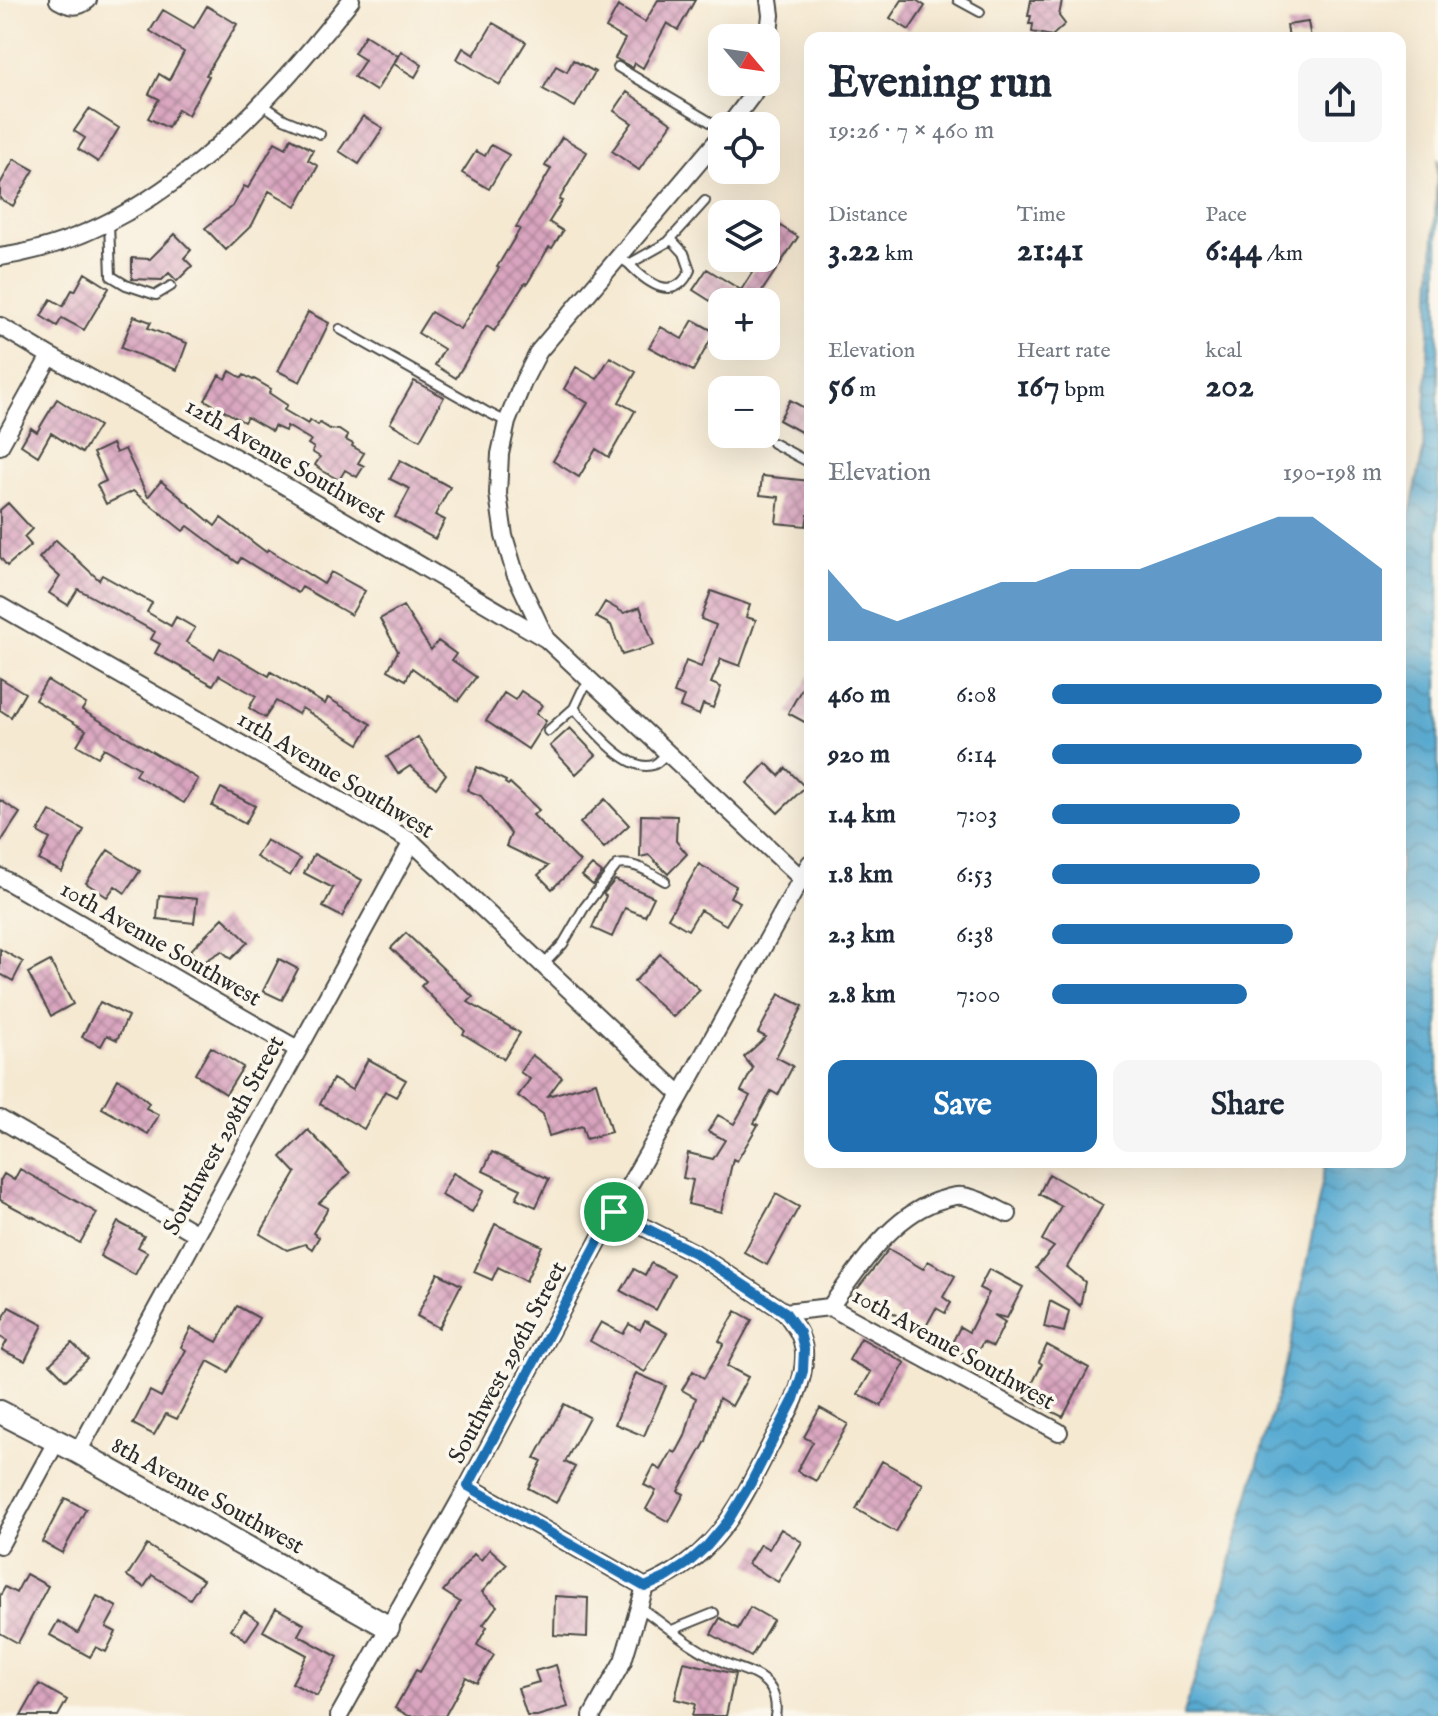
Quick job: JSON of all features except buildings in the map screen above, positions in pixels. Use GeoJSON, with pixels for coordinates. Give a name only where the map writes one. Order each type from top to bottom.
{"type":"FeatureCollection","features":[{"type":"Feature","properties":{"kind":"street"},"geometry":{"type":"LineString","coordinates":[[58,0],[71,7],[88,0]]}},
{"type":"Feature","properties":{"kind":"street"},"geometry":{"type":"LineString","coordinates":[[0,257],[86,234],[120,218],[192,169],[316,45],[351,0]]}},
{"type":"Feature","properties":{"kind":"street"},"geometry":{"type":"LineString","coordinates":[[769,0],[770,24]]}},
{"type":"Feature","properties":{"kind":"street"},"geometry":{"type":"LineString","coordinates":[[708,150],[624,261],[539,351],[507,422],[500,454],[498,494],[504,536],[515,573],[546,639],[801,878]]}},
{"type":"Feature","properties":{"kind":"street","name":"12th Avenue Southwest"},"geometry":{"type":"LineString","coordinates":[[0,326],[258,470],[546,639]]}},
{"type":"Feature","properties":{"kind":"street"},"geometry":{"type":"LineString","coordinates":[[0,446],[50,356]]}},
{"type":"Feature","properties":{"kind":"street","name":"11th Avenue Southwest"},"geometry":{"type":"LineString","coordinates":[[0,606],[412,842],[681,1095]]}},
{"type":"Feature","properties":{"kind":"street","name":"Southwest 298th Street"},"geometry":{"type":"LineString","coordinates":[[78,1452],[412,842]]}},
{"type":"Feature","properties":{"kind":"street","name":"Southwest 296th Street"},"geometry":{"type":"LineString","coordinates":[[339,1716],[468,1486],[614,1212],[804,873]]}},
{"type":"Feature","properties":{"kind":"street","name":"10th Avenue Southwest"},"geometry":{"type":"LineString","coordinates":[[0,877],[297,1049]]}},
{"type":"Feature","properties":{"kind":"street"},"geometry":{"type":"LineString","coordinates":[[0,1119],[197,1234]]}},
{"type":"Feature","properties":{"kind":"street"},"geometry":{"type":"LineString","coordinates":[[830,1307],[876,1245],[930,1202],[959,1195],[1008,1214]]}},
{"type":"Feature","properties":{"kind":"street"},"geometry":{"type":"LineString","coordinates":[[592,1716],[623,1661],[645,1587],[667,1577],[707,1546],[728,1521],[752,1481],[794,1399],[803,1371],[804,1349],[800,1333],[785,1312],[695,1253],[614,1212]]}},
{"type":"Feature","properties":{"kind":"street","name":"10th Avenue Southwest"},"geometry":{"type":"LineString","coordinates":[[785,1312],[830,1307],[1059,1432]]}},
{"type":"Feature","properties":{"kind":"street","name":"8th Avenue Southwest"},"geometry":{"type":"LineString","coordinates":[[0,1412],[78,1452],[388,1627]]}},
{"type":"Feature","properties":{"kind":"street"},"geometry":{"type":"LineString","coordinates":[[0,1545],[56,1442]]}},
{"type":"Feature","properties":{"kind":"street"},"geometry":{"type":"LineString","coordinates":[[468,1486],[645,1587]]}},
{"type":"Feature","properties":{"kind":"lane"},"geometry":{"type":"LineString","coordinates":[[958,0],[980,12]]}},
{"type":"Feature","properties":{"kind":"lane"},"geometry":{"type":"LineString","coordinates":[[618,67],[708,123]]}},
{"type":"Feature","properties":{"kind":"lane"},"geometry":{"type":"LineString","coordinates":[[261,103],[284,119],[320,134]]}},
{"type":"Feature","properties":{"kind":"lane"},"geometry":{"type":"LineString","coordinates":[[671,239],[684,253],[690,270],[679,286],[670,289],[661,287],[624,261],[671,239],[705,201]]}},
{"type":"Feature","properties":{"kind":"lane"},"geometry":{"type":"LineString","coordinates":[[109,223],[111,276],[126,285],[156,295],[171,286]]}},
{"type":"Feature","properties":{"kind":"lane"},"geometry":{"type":"LineString","coordinates":[[340,329],[507,422]]}},
{"type":"Feature","properties":{"kind":"lane"},"geometry":{"type":"LineString","coordinates":[[780,447],[804,460]]}},
{"type":"Feature","properties":{"kind":"lane"},"geometry":{"type":"LineString","coordinates":[[548,731],[574,708],[591,681]]}},
{"type":"Feature","properties":{"kind":"lane"},"geometry":{"type":"LineString","coordinates":[[574,708],[622,758],[650,766],[667,753]]}},
{"type":"Feature","properties":{"kind":"lane"},"geometry":{"type":"LineString","coordinates":[[543,965],[563,944],[584,908],[617,865],[633,865],[665,881]]}},
{"type":"Feature","properties":{"kind":"lane"},"geometry":{"type":"LineString","coordinates":[[639,1606],[717,1660],[755,1675],[769,1686],[777,1708],[775,1716]]}},
{"type":"Feature","properties":{"kind":"lane"},"geometry":{"type":"LineString","coordinates":[[672,1630],[714,1613]]}},
{"type":"Feature","properties":{"kind":"water"},"geometry":{"type":"Polygon","coordinates":[[[1438,159],[1438,1716],[1183,1716],[1218,1607],[1290,1348],[1325,1168],[1406,1168],[1406,533],[1423,451],[1438,159]]]}},
{"type":"Feature","properties":{"kind":"route"},"geometry":{"type":"LineString","coordinates":[[614,1212],[695,1253],[785,1312],[800,1333],[804,1349],[803,1371],[794,1399],[728,1521],[688,1563],[645,1587],[468,1486],[614,1212]]}}]}
